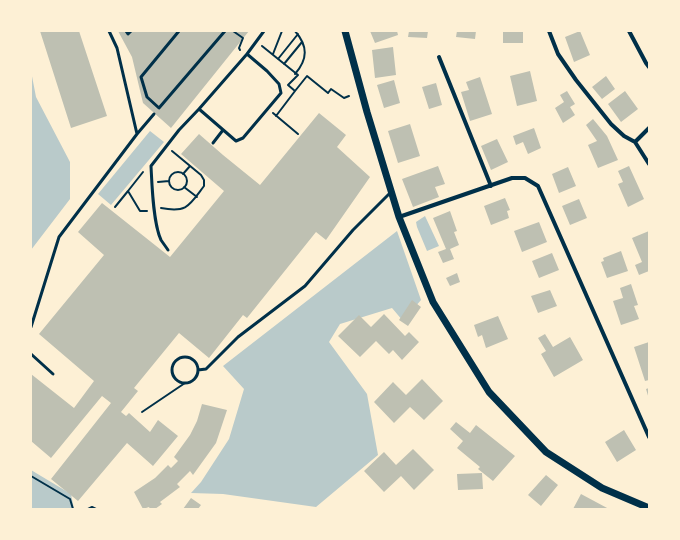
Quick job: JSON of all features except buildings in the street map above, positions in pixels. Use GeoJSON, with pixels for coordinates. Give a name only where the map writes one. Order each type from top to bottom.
{"type":"FeatureCollection","features":[{"type":"Feature","properties":{"kind":"street"},"geometry":{"type":"LineString","coordinates":[[345,31],[367,112],[399,217],[433,302],[488,392],[546,452],[602,488],[649,508]]}},
{"type":"Feature","properties":{"kind":"street"},"geometry":{"type":"LineString","coordinates":[[549,31],[558,54],[576,80],[611,124],[624,136],[635,142],[649,164]]}},
{"type":"Feature","properties":{"kind":"street"},"geometry":{"type":"LineString","coordinates":[[629,31],[649,67]]}},
{"type":"Feature","properties":{"kind":"street"},"geometry":{"type":"LineString","coordinates":[[439,57],[491,186]]}},
{"type":"Feature","properties":{"kind":"street"},"geometry":{"type":"LineString","coordinates":[[635,142],[649,128]]}},
{"type":"Feature","properties":{"kind":"street"},"geometry":{"type":"LineString","coordinates":[[399,217],[512,178],[525,178],[538,186],[649,438]]}},
{"type":"Feature","properties":{"kind":"lane"},"geometry":{"type":"LineString","coordinates":[[109,31],[117,48],[137,134]]}},
{"type":"Feature","properties":{"kind":"lane"},"geometry":{"type":"LineString","coordinates":[[126,31],[128,34],[131,31]]}},
{"type":"Feature","properties":{"kind":"lane"},"geometry":{"type":"LineString","coordinates":[[179,31],[141,78],[147,96],[159,108],[225,31]]}},
{"type":"Feature","properties":{"kind":"lane"},"geometry":{"type":"LineString","coordinates":[[168,250],[161,239],[154,208],[151,166],[166,146],[247,54],[264,31]]}},
{"type":"Feature","properties":{"kind":"lane"},"geometry":{"type":"LineString","coordinates":[[199,110],[236,141],[243,138],[281,93],[279,84],[267,71],[247,54]]}},
{"type":"Feature","properties":{"kind":"lane"},"geometry":{"type":"LineString","coordinates":[[31,327],[59,237],[137,134],[154,114]]}},
{"type":"Feature","properties":{"kind":"lane"},"geometry":{"type":"LineString","coordinates":[[213,143],[224,130]]}},
{"type":"Feature","properties":{"kind":"lane"},"geometry":{"type":"LineString","coordinates":[[198,370],[206,369],[238,337],[305,286],[353,230],[391,192]]}},
{"type":"Feature","properties":{"kind":"lane"},"geometry":{"type":"LineString","coordinates":[[31,354],[53,374]]}},
{"type":"Feature","properties":{"kind":"lane"},"geometry":{"type":"LineString","coordinates":[[183,357],[191,358],[197,364],[198,370],[196,377],[193,380],[185,383],[174,377],[172,368],[175,361],[183,357]]}},
{"type":"Feature","properties":{"kind":"path"},"geometry":{"type":"LineString","coordinates":[[234,31],[243,38],[239,48]]}},
{"type":"Feature","properties":{"kind":"path"},"geometry":{"type":"LineString","coordinates":[[273,54],[282,31]]}},
{"type":"Feature","properties":{"kind":"path"},"geometry":{"type":"LineString","coordinates":[[295,31],[302,41],[305,53],[302,66],[295,74]]}},
{"type":"Feature","properties":{"kind":"path"},"geometry":{"type":"LineString","coordinates":[[278,59],[298,34]]}},
{"type":"Feature","properties":{"kind":"path"},"geometry":{"type":"LineString","coordinates":[[256,41],[298,75],[281,93]]}},
{"type":"Feature","properties":{"kind":"path"},"geometry":{"type":"LineString","coordinates":[[284,64],[302,41]]}},
{"type":"Feature","properties":{"kind":"path"},"geometry":{"type":"LineString","coordinates":[[276,116],[307,76],[328,93],[331,88],[344,98],[350,96]]}},
{"type":"Feature","properties":{"kind":"path"},"geometry":{"type":"LineString","coordinates":[[288,85],[295,91]]}},
{"type":"Feature","properties":{"kind":"path"},"geometry":{"type":"LineString","coordinates":[[267,109],[298,134]]}},
{"type":"Feature","properties":{"kind":"path"},"geometry":{"type":"LineString","coordinates":[[128,191],[140,212],[154,208],[170,210],[185,209],[197,197],[204,186],[204,180],[201,175],[166,146]]}},
{"type":"Feature","properties":{"kind":"path"},"geometry":{"type":"LineString","coordinates":[[115,207],[144,171],[151,166]]}},
{"type":"Feature","properties":{"kind":"path"},"geometry":{"type":"LineString","coordinates":[[183,174],[190,166]]}},
{"type":"Feature","properties":{"kind":"path"},"geometry":{"type":"LineString","coordinates":[[179,172],[183,174],[186,180],[184,187],[175,190],[169,184],[169,178],[173,174],[179,172]]}},
{"type":"Feature","properties":{"kind":"path"},"geometry":{"type":"LineString","coordinates":[[184,187],[197,197]]}},
{"type":"Feature","properties":{"kind":"path"},"geometry":{"type":"LineString","coordinates":[[142,412],[185,383]]}},
{"type":"Feature","properties":{"kind":"path"},"geometry":{"type":"LineString","coordinates":[[31,476],[70,499],[74,509]]}},
{"type":"Feature","properties":{"kind":"path"},"geometry":{"type":"LineString","coordinates":[[88,509],[92,507],[96,509]]}},
{"type":"Feature","properties":{"kind":"shaded area"},"geometry":{"type":"Polygon","coordinates":[[[31,71],[36,97],[70,162],[70,199],[31,250],[31,71]]]}},
{"type":"Feature","properties":{"kind":"shaded area"},"geometry":{"type":"Polygon","coordinates":[[[150,131],[164,142],[111,205],[98,194],[150,131]]]}},
{"type":"Feature","properties":{"kind":"shaded area"},"geometry":{"type":"Polygon","coordinates":[[[425,216],[439,246],[427,251],[416,222],[425,216]]]}},
{"type":"Feature","properties":{"kind":"shaded area"},"geometry":{"type":"Polygon","coordinates":[[[397,231],[421,300],[403,321],[392,308],[340,324],[329,342],[367,394],[378,455],[316,507],[223,494],[191,493],[201,482],[229,439],[244,389],[223,366],[397,231]]]}},
{"type":"Feature","properties":{"kind":"shaded area"},"geometry":{"type":"Polygon","coordinates":[[[31,470],[71,494],[74,509],[31,509],[31,470]]]}}]}
